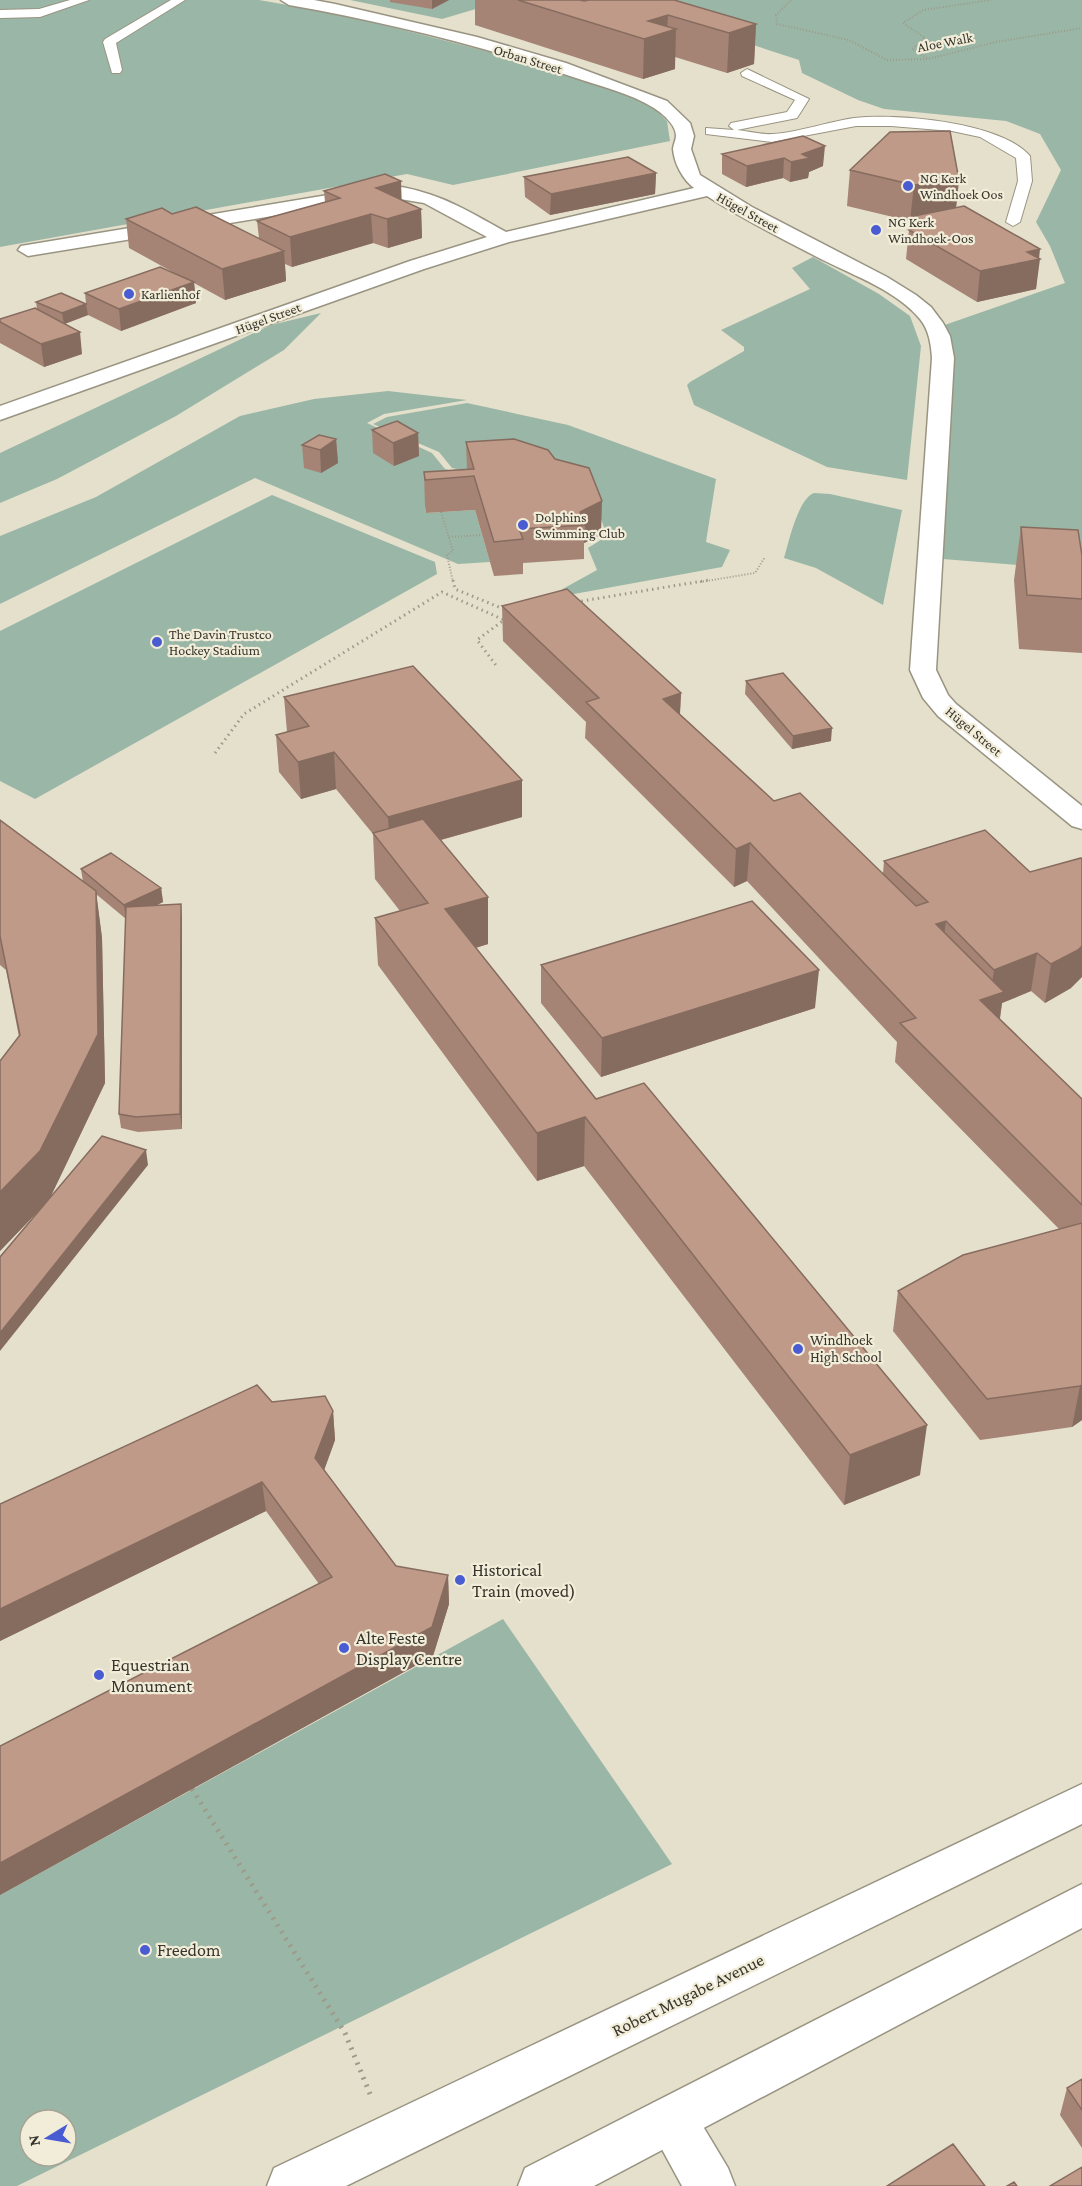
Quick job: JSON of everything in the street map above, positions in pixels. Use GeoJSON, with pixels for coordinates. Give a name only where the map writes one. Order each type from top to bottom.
{"type":"FeatureCollection","features":[{"type":"Feature","properties":{"kind":"street","name":"Orban Street"},"geometry":{"type":"LineString","coordinates":[[289,0],[370,15],[506,51],[630,92],[661,105],[681,123],[685,136],[682,149],[692,178],[709,190]]}},
{"type":"Feature","properties":{"kind":"street","name":"Hügel Street"},"geometry":{"type":"LineString","coordinates":[[0,413],[417,265],[503,238],[709,190],[876,279],[918,306],[936,328],[942,341],[943,358],[923,670],[936,698],[947,710],[1082,820]]}},
{"type":"Feature","properties":{"kind":"street"},"geometry":{"type":"LineString","coordinates":[[28,250],[297,204],[388,191],[431,199],[503,238]]}},
{"type":"Feature","properties":{"kind":"street","name":"Robert Mugabe Avenue"},"geometry":{"type":"LineString","coordinates":[[292,2186],[1082,1803]]}},
{"type":"Feature","properties":{"kind":"street"},"geometry":{"type":"LineString","coordinates":[[543,2186],[1082,1905]]}},
{"type":"Feature","properties":{"kind":"street"},"geometry":{"type":"LineString","coordinates":[[672,2120],[710,2186]]}},
{"type":"Feature","properties":{"kind":"lane"},"geometry":{"type":"LineString","coordinates":[[0,14],[40,13],[83,0]]}},
{"type":"Feature","properties":{"kind":"lane"},"geometry":{"type":"LineString","coordinates":[[116,70],[109,42],[179,0]]}},
{"type":"Feature","properties":{"kind":"lane"},"geometry":{"type":"LineString","coordinates":[[685,136],[792,116],[802,99],[747,73]]}},
{"type":"Feature","properties":{"kind":"lane"},"geometry":{"type":"LineString","coordinates":[[711,131],[772,138],[856,122],[952,127],[984,134],[1023,156]]}},
{"type":"Feature","properties":{"kind":"lane"},"geometry":{"type":"LineString","coordinates":[[799,132],[832,131],[879,137]]}},
{"type":"Feature","properties":{"kind":"lane"},"geometry":{"type":"LineString","coordinates":[[977,148],[1023,156]]}},
{"type":"Feature","properties":{"kind":"lane"},"geometry":{"type":"LineString","coordinates":[[1013,222],[1025,181],[1023,156]]}},
{"type":"Feature","properties":{"kind":"path","name":"Aloe Walk"},"geometry":{"type":"LineString","coordinates":[[791,0],[776,15],[777,24],[847,39],[875,49],[887,60],[928,59],[996,42],[1082,28]]}},
{"type":"Feature","properties":{"kind":"path"},"geometry":{"type":"LineString","coordinates":[[928,59],[912,49],[925,38],[903,23],[923,10],[991,0]]}},
{"type":"Feature","properties":{"kind":"path"},"geometry":{"type":"LineString","coordinates":[[441,512],[453,551],[447,555],[455,589],[510,610]]}},
{"type":"Feature","properties":{"kind":"path"},"geometry":{"type":"LineString","coordinates":[[449,537],[482,535]]}},
{"type":"Feature","properties":{"kind":"path"},"geometry":{"type":"LineString","coordinates":[[565,603],[755,573],[765,557]]}},
{"type":"Feature","properties":{"kind":"path"},"geometry":{"type":"LineString","coordinates":[[215,753],[244,714],[442,592],[504,620],[477,640],[498,668]]}},
{"type":"Feature","properties":{"kind":"path"},"geometry":{"type":"LineString","coordinates":[[192,1789],[345,2033],[389,2139]]}},
{"type":"Feature","properties":{"kind":"green space"},"geometry":{"type":"Polygon","coordinates":[[[0,0],[259,0],[345,15],[525,61],[605,86],[653,107],[667,121],[670,141],[453,185],[407,174],[0,247],[0,0]]]}},
{"type":"Feature","properties":{"kind":"green space"},"geometry":{"type":"Polygon","coordinates":[[[350,0],[555,0],[486,6],[442,19],[350,0]]]}},
{"type":"Feature","properties":{"kind":"green space"},"geometry":{"type":"Polygon","coordinates":[[[615,0],[1082,0],[1082,570],[930,558],[936,328],[1065,283],[1050,246],[1036,222],[1061,170],[1040,134],[1006,121],[884,109],[858,100],[802,73],[799,60],[615,0]]]}},
{"type":"Feature","properties":{"kind":"green space"},"geometry":{"type":"Polygon","coordinates":[[[813,257],[879,294],[910,316],[921,346],[907,480],[827,467],[694,405],[687,385],[744,351],[744,347],[721,330],[810,289],[792,268],[813,257]]]}},
{"type":"Feature","properties":{"kind":"green space"},"geometry":{"type":"Polygon","coordinates":[[[321,313],[284,350],[176,416],[57,479],[0,503],[0,453],[271,325],[321,313]]]}},
{"type":"Feature","properties":{"kind":"green space"},"geometry":{"type":"Polygon","coordinates":[[[388,391],[467,400],[384,414],[367,423],[432,453],[445,469],[467,475],[475,502],[425,506],[426,513],[475,510],[490,562],[458,564],[255,478],[0,604],[0,536],[96,497],[240,416],[314,399],[388,391]]]}},
{"type":"Feature","properties":{"kind":"green space"},"geometry":{"type":"Polygon","coordinates":[[[467,403],[568,425],[716,479],[706,542],[730,550],[722,567],[552,598],[550,596],[597,570],[588,548],[607,536],[594,499],[452,468],[439,452],[373,424],[387,417],[467,403]]]}},
{"type":"Feature","properties":{"kind":"green space"},"geometry":{"type":"Polygon","coordinates":[[[814,493],[830,494],[902,510],[883,605],[816,568],[784,558],[791,532],[803,503],[814,493]]]}},
{"type":"Feature","properties":{"kind":"green space","name":"The Davin Trustco Hockey Stadium"},"geometry":{"type":"Polygon","coordinates":[[[272,495],[435,562],[437,574],[35,799],[0,781],[0,631],[272,495]]]}},
{"type":"Feature","properties":{"kind":"green space"},"geometry":{"type":"Polygon","coordinates":[[[503,1619],[672,1864],[78,2156],[78,2108],[18,2108],[18,2168],[54,2168],[17,2186],[0,2186],[0,1895],[503,1619]]]}},
{"type":"Feature","properties":{"kind":"building"},"geometry":{"type":"Polygon","coordinates":[[[518,0],[674,0],[756,24],[729,33],[668,15],[648,21],[676,29],[644,39],[518,0]]]}},
{"type":"Feature","properties":{"kind":"building"},"geometry":{"type":"Polygon","coordinates":[[[950,131],[959,180],[914,185],[850,170],[890,132],[950,131]]]}},
{"type":"Feature","properties":{"kind":"building"},"geometry":{"type":"Polygon","coordinates":[[[803,136],[825,146],[802,154],[810,158],[791,162],[784,158],[747,166],[722,154],[803,136]]]}},
{"type":"Feature","properties":{"kind":"building"},"geometry":{"type":"Polygon","coordinates":[[[628,157],[656,173],[551,194],[524,177],[628,157]]]}},
{"type":"Feature","properties":{"kind":"building"},"geometry":{"type":"Polygon","coordinates":[[[385,174],[401,181],[376,188],[421,209],[387,219],[371,214],[290,237],[257,221],[340,198],[324,191],[385,174]]]}},
{"type":"Feature","properties":{"kind":"building"},"geometry":{"type":"Polygon","coordinates":[[[964,206],[1040,249],[1027,252],[1040,259],[980,271],[909,230],[930,225],[914,216],[964,206]]]}},
{"type":"Feature","properties":{"kind":"building"},"geometry":{"type":"Polygon","coordinates":[[[196,207],[284,251],[222,269],[126,219],[162,208],[172,214],[196,207]]]}},
{"type":"Feature","properties":{"kind":"building"},"geometry":{"type":"Polygon","coordinates":[[[160,267],[194,282],[119,309],[85,293],[160,267]]]}},
{"type":"Feature","properties":{"kind":"building"},"geometry":{"type":"Polygon","coordinates":[[[61,293],[86,304],[62,313],[36,302],[61,293]]]}},
{"type":"Feature","properties":{"kind":"building"},"geometry":{"type":"Polygon","coordinates":[[[35,308],[80,332],[41,344],[0,322],[0,319],[35,308]]]}},
{"type":"Feature","properties":{"kind":"building"},"geometry":{"type":"Polygon","coordinates":[[[397,421],[418,433],[393,443],[372,430],[397,421]]]}},
{"type":"Feature","properties":{"kind":"building"},"geometry":{"type":"Polygon","coordinates":[[[319,435],[336,439],[320,450],[302,445],[319,435]]]}},
{"type":"Feature","properties":{"kind":"building"},"geometry":{"type":"Polygon","coordinates":[[[514,439],[548,450],[555,459],[589,468],[602,501],[580,512],[585,525],[519,529],[523,539],[494,542],[474,476],[425,480],[424,472],[474,469],[466,442],[514,439]]]}},
{"type":"Feature","properties":{"kind":"building"},"geometry":{"type":"Polygon","coordinates":[[[1021,527],[1078,530],[1082,556],[1082,599],[1027,595],[1021,527]]]}},
{"type":"Feature","properties":{"kind":"building"},"geometry":{"type":"Polygon","coordinates":[[[567,589],[681,693],[663,699],[774,801],[800,793],[916,906],[928,902],[884,861],[985,830],[1030,872],[1081,858],[1082,946],[1051,964],[1037,953],[994,970],[946,921],[936,924],[1004,992],[980,1000],[1082,1099],[1082,1205],[900,1023],[916,1018],[750,843],[736,849],[586,702],[599,698],[502,606],[567,589]]]}},
{"type":"Feature","properties":{"kind":"building"},"geometry":{"type":"Polygon","coordinates":[[[413,666],[522,780],[388,817],[334,752],[298,762],[276,735],[309,726],[284,697],[413,666]]]}},
{"type":"Feature","properties":{"kind":"building"},"geometry":{"type":"Polygon","coordinates":[[[783,673],[832,728],[793,736],[746,681],[783,673]]]}},
{"type":"Feature","properties":{"kind":"building"},"geometry":{"type":"Polygon","coordinates":[[[423,819],[488,897],[445,909],[596,1099],[644,1083],[927,1425],[850,1455],[585,1117],[537,1133],[375,918],[428,903],[373,833],[423,819]]]}},
{"type":"Feature","properties":{"kind":"building"},"geometry":{"type":"Polygon","coordinates":[[[0,820],[96,891],[98,1034],[40,1151],[0,1192],[0,1061],[20,1035],[0,936],[0,820]]]}},
{"type":"Feature","properties":{"kind":"building"},"geometry":{"type":"Polygon","coordinates":[[[111,853],[161,888],[124,905],[81,869],[111,853]]]}},
{"type":"Feature","properties":{"kind":"building"},"geometry":{"type":"Polygon","coordinates":[[[752,901],[819,970],[602,1038],[541,965],[752,901]]]}},
{"type":"Feature","properties":{"kind":"building"},"geometry":{"type":"Polygon","coordinates":[[[181,904],[180,1114],[136,1117],[119,1114],[126,907],[181,904]]]}},
{"type":"Feature","properties":{"kind":"building"},"geometry":{"type":"Polygon","coordinates":[[[102,1136],[146,1150],[0,1333],[0,1257],[102,1136]]]}},
{"type":"Feature","properties":{"kind":"building"},"geometry":{"type":"Polygon","coordinates":[[[1082,1223],[1082,1385],[987,1399],[898,1291],[963,1255],[1082,1223]]]}},
{"type":"Feature","properties":{"kind":"building","name":"Alte Feste Display Centre"},"geometry":{"type":"Polygon","coordinates":[[[257,1385],[272,1402],[325,1396],[333,1411],[315,1458],[396,1566],[448,1575],[432,1627],[0,1863],[0,1746],[332,1577],[262,1482],[0,1609],[0,1504],[257,1385]]]}},
{"type":"Feature","properties":{"kind":"building"},"geometry":{"type":"Polygon","coordinates":[[[1082,2079],[1082,2110],[1067,2088],[1082,2079]]]}},
{"type":"Feature","properties":{"kind":"building"},"geometry":{"type":"Polygon","coordinates":[[[953,2144],[985,2186],[887,2186],[953,2144]]]}},
{"type":"Feature","properties":{"kind":"building"},"geometry":{"type":"Polygon","coordinates":[[[1082,2167],[1082,2186],[1050,2186],[1082,2167]]]}},
{"type":"Feature","properties":{"kind":"place","name":"NG Kerk Windhoek Oos"},"geometry":{"type":"Point","coordinates":[908,186]}},
{"type":"Feature","properties":{"kind":"place","name":"NG Kerk Windhoek-Oos"},"geometry":{"type":"Point","coordinates":[876,230]}},
{"type":"Feature","properties":{"kind":"place","name":"Karlienhof"},"geometry":{"type":"Point","coordinates":[129,294]}},
{"type":"Feature","properties":{"kind":"place","name":"Dolphins Swimming Club"},"geometry":{"type":"Point","coordinates":[523,525]}},
{"type":"Feature","properties":{"kind":"place","name":"The Davin Trustco Hockey Stadium"},"geometry":{"type":"Point","coordinates":[157,642]}},
{"type":"Feature","properties":{"kind":"place","name":"Windhoek High School"},"geometry":{"type":"Point","coordinates":[798,1349]}},
{"type":"Feature","properties":{"kind":"place","name":"Historical Train (moved)"},"geometry":{"type":"Point","coordinates":[460,1580]}},
{"type":"Feature","properties":{"kind":"place","name":"Alte Feste Display Centre"},"geometry":{"type":"Point","coordinates":[344,1648]}},
{"type":"Feature","properties":{"kind":"place","name":"Equestrian Monument"},"geometry":{"type":"Point","coordinates":[99,1675]}},
{"type":"Feature","properties":{"kind":"place","name":"Freedom"},"geometry":{"type":"Point","coordinates":[145,1950]}}]}
